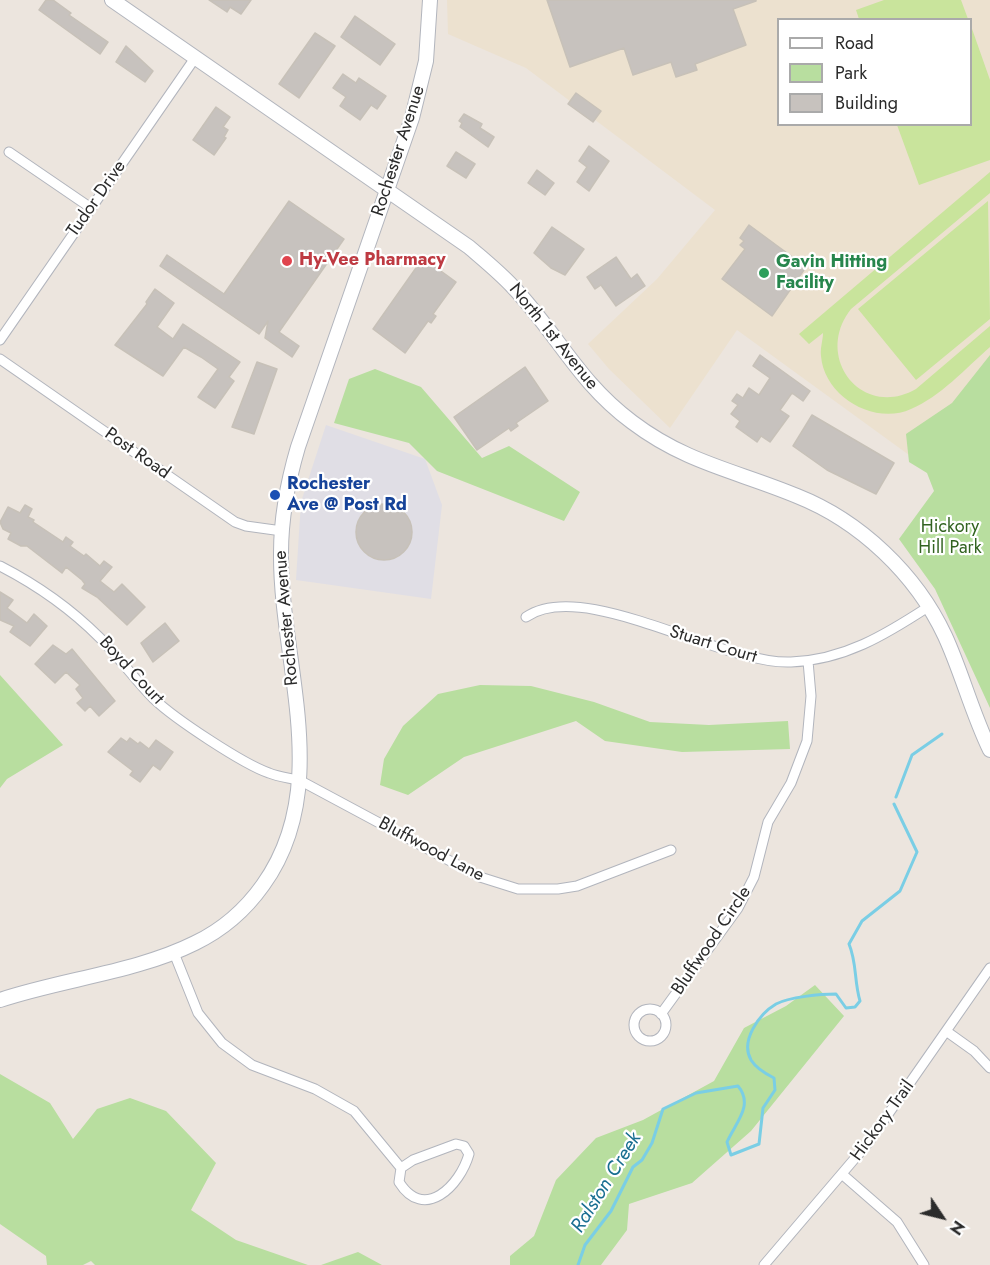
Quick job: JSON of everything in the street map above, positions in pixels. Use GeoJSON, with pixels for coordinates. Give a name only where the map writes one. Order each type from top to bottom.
{"type":"FeatureCollection","features":[{"type":"Feature","properties":{"kind":"main road","name":"North 1st Avenue"},"geometry":{"type":"LineString","coordinates":[[112,0],[413,206],[490,265],[519,294],[586,381],[617,411],[645,432],[689,457],[800,497],[851,525],[893,562],[928,607],[957,663],[969,700],[990,750]]}},
{"type":"Feature","properties":{"kind":"main road","name":"Rochester Avenue"},"geometry":{"type":"LineString","coordinates":[[0,1000],[174,953],[215,932],[259,891],[280,858],[288,839],[300,781],[282,589],[282,531],[286,494],[296,454],[422,84],[429,33],[430,0]]}},
{"type":"Feature","properties":{"kind":"street","name":"Tudor Drive"},"geometry":{"type":"LineString","coordinates":[[0,340],[195,58]]}},
{"type":"Feature","properties":{"kind":"street"},"geometry":{"type":"LineString","coordinates":[[9,152],[91,208]]}},
{"type":"Feature","properties":{"kind":"street","name":"Post Road"},"geometry":{"type":"LineString","coordinates":[[0,359],[235,522],[246,526],[282,531]]}},
{"type":"Feature","properties":{"kind":"street","name":"Boyd Court"},"geometry":{"type":"LineString","coordinates":[[0,566],[32,583],[63,605],[102,640],[156,700],[188,724],[250,765],[270,774],[300,781]]}},
{"type":"Feature","properties":{"kind":"street","name":"Stuart Court"},"geometry":{"type":"LineString","coordinates":[[526,617],[544,608],[583,608],[648,624],[748,658],[769,662],[808,661],[834,656],[868,644],[928,607]]}},
{"type":"Feature","properties":{"kind":"street","name":"Bluffwood Circle"},"geometry":{"type":"LineString","coordinates":[[661,1014],[738,908],[754,877],[768,822],[791,783],[807,741],[811,696],[808,661]]}},
{"type":"Feature","properties":{"kind":"street","name":"Bluffwood Lane"},"geometry":{"type":"LineString","coordinates":[[300,781],[480,877],[518,889],[558,890],[577,886],[671,850]]}},
{"type":"Feature","properties":{"kind":"street"},"geometry":{"type":"LineString","coordinates":[[174,953],[198,1013],[222,1043],[252,1065],[335,1099],[367,1124],[401,1168],[399,1182],[406,1193],[416,1199],[435,1199],[450,1187],[469,1154],[464,1146],[448,1145],[413,1160],[401,1168]]}},
{"type":"Feature","properties":{"kind":"street","name":"Hickory Trail"},"geometry":{"type":"LineString","coordinates":[[764,1265],[843,1175],[892,1111],[990,968]]}},
{"type":"Feature","properties":{"kind":"street"},"geometry":{"type":"LineString","coordinates":[[946,1031],[974,1051],[990,1068]]}},
{"type":"Feature","properties":{"kind":"street"},"geometry":{"type":"LineString","coordinates":[[843,1175],[897,1222],[924,1265]]}},
{"type":"Feature","properties":{"kind":"shaded area"},"geometry":{"type":"Polygon","coordinates":[[[447,0],[990,0],[990,410],[942,479],[737,330],[670,428],[609,369],[588,344],[657,279],[715,210],[526,68],[448,34],[447,0]]]}},
{"type":"Feature","properties":{"kind":"shaded area"},"geometry":{"type":"Polygon","coordinates":[[[326,425],[425,459],[442,505],[431,599],[296,580],[301,502],[326,425]]]}},
{"type":"Feature","properties":{"kind":"green space"},"geometry":{"type":"Polygon","coordinates":[[[884,0],[961,0],[968,18],[859,18],[856,10],[884,0]]]}},
{"type":"Feature","properties":{"kind":"green space"},"geometry":{"type":"Polygon","coordinates":[[[972,29],[990,80],[990,160],[919,185],[897,126],[972,126],[972,29]]]}},
{"type":"Feature","properties":{"kind":"green space"},"geometry":{"type":"Polygon","coordinates":[[[990,172],[990,193],[851,309],[841,327],[838,346],[841,364],[849,379],[862,390],[878,396],[896,396],[916,389],[990,326],[990,347],[942,390],[911,409],[882,414],[853,404],[831,384],[824,370],[821,353],[823,333],[809,344],[799,334],[990,172]]]}},
{"type":"Feature","properties":{"kind":"green space"},"geometry":{"type":"Polygon","coordinates":[[[988,201],[990,319],[916,380],[858,309],[988,201]]]}},
{"type":"Feature","properties":{"kind":"green space","name":"Hickory Hill Park"},"geometry":{"type":"Polygon","coordinates":[[[990,355],[990,708],[935,589],[899,539],[934,491],[927,473],[909,462],[906,434],[952,403],[990,355]]]}},
{"type":"Feature","properties":{"kind":"green space"},"geometry":{"type":"Polygon","coordinates":[[[375,369],[421,387],[482,458],[509,446],[580,492],[564,521],[437,471],[409,443],[334,423],[349,379],[375,369]]]}},
{"type":"Feature","properties":{"kind":"green space"},"geometry":{"type":"Polygon","coordinates":[[[0,675],[63,745],[7,779],[0,788],[0,675]]]}},
{"type":"Feature","properties":{"kind":"green space"},"geometry":{"type":"Polygon","coordinates":[[[480,685],[531,686],[594,702],[650,722],[709,725],[788,721],[790,749],[682,752],[605,741],[576,721],[464,757],[408,795],[380,785],[384,759],[403,726],[438,694],[480,685]]]}},
{"type":"Feature","properties":{"kind":"green space"},"geometry":{"type":"Polygon","coordinates":[[[815,985],[844,1016],[751,1131],[692,1183],[629,1204],[627,1230],[601,1265],[510,1265],[510,1256],[534,1236],[556,1180],[596,1138],[643,1120],[714,1081],[744,1028],[786,1006],[815,985]]]}},
{"type":"Feature","properties":{"kind":"green space"},"geometry":{"type":"Polygon","coordinates":[[[0,1074],[50,1103],[73,1139],[97,1109],[130,1098],[166,1111],[216,1163],[191,1210],[236,1240],[308,1265],[95,1265],[91,1261],[83,1265],[47,1265],[46,1256],[0,1224],[0,1074]]]}},
{"type":"Feature","properties":{"kind":"green space"},"geometry":{"type":"Polygon","coordinates":[[[358,1252],[382,1265],[321,1265],[358,1252]]]}},
{"type":"Feature","properties":{"kind":"building"},"geometry":{"type":"Polygon","coordinates":[[[46,0],[53,0],[71,13],[69,15],[108,42],[100,54],[39,10],[46,0]]]}},
{"type":"Feature","properties":{"kind":"building"},"geometry":{"type":"Polygon","coordinates":[[[209,0],[251,0],[241,14],[230,7],[227,12],[209,0]]]}},
{"type":"Feature","properties":{"kind":"building"},"geometry":{"type":"Polygon","coordinates":[[[547,0],[756,1],[733,9],[746,45],[695,64],[697,70],[676,77],[671,62],[633,75],[624,48],[570,67],[547,0]]]}},
{"type":"Feature","properties":{"kind":"building"},"geometry":{"type":"Polygon","coordinates":[[[355,16],[395,44],[380,65],[341,37],[355,16]]]}},
{"type":"Feature","properties":{"kind":"building"},"geometry":{"type":"Polygon","coordinates":[[[315,33],[335,46],[299,98],[279,84],[315,33]]]}},
{"type":"Feature","properties":{"kind":"building"},"geometry":{"type":"Polygon","coordinates":[[[126,46],[153,71],[145,82],[116,62],[126,46]]]}},
{"type":"Feature","properties":{"kind":"building"},"geometry":{"type":"Polygon","coordinates":[[[343,74],[356,83],[359,78],[386,96],[377,109],[371,105],[360,120],[340,106],[346,97],[333,88],[343,74]]]}},
{"type":"Feature","properties":{"kind":"building"},"geometry":{"type":"Polygon","coordinates":[[[576,93],[601,111],[593,122],[568,104],[576,93]]]}},
{"type":"Feature","properties":{"kind":"building"},"geometry":{"type":"Polygon","coordinates":[[[216,107],[230,117],[223,127],[228,130],[224,137],[226,138],[214,155],[193,140],[216,107]]]}},
{"type":"Feature","properties":{"kind":"building"},"geometry":{"type":"Polygon","coordinates":[[[464,114],[482,124],[480,128],[494,137],[488,147],[460,127],[462,123],[459,121],[464,114]]]}},
{"type":"Feature","properties":{"kind":"building"},"geometry":{"type":"Polygon","coordinates":[[[589,146],[609,161],[589,191],[577,182],[587,167],[579,161],[589,146]]]}},
{"type":"Feature","properties":{"kind":"building"},"geometry":{"type":"Polygon","coordinates":[[[456,152],[475,164],[466,178],[447,166],[456,152]]]}},
{"type":"Feature","properties":{"kind":"building"},"geometry":{"type":"Polygon","coordinates":[[[537,170],[554,183],[545,195],[528,183],[537,170]]]}},
{"type":"Feature","properties":{"kind":"building","name":"Hy-Vee Pharmacy"},"geometry":{"type":"Polygon","coordinates":[[[289,201],[344,239],[279,332],[299,346],[292,357],[265,338],[268,321],[259,334],[160,266],[167,255],[224,294],[289,201]]]}},
{"type":"Feature","properties":{"kind":"building","name":"Gavin Hitting Facility"},"geometry":{"type":"Polygon","coordinates":[[[749,225],[806,267],[772,316],[722,279],[745,249],[740,245],[744,241],[740,238],[749,225]]]}},
{"type":"Feature","properties":{"kind":"building"},"geometry":{"type":"Polygon","coordinates":[[[552,227],[584,249],[565,275],[551,268],[534,253],[552,227]]]}},
{"type":"Feature","properties":{"kind":"building"},"geometry":{"type":"Polygon","coordinates":[[[616,257],[631,279],[637,274],[645,286],[616,306],[601,285],[595,289],[587,277],[616,257]]]}},
{"type":"Feature","properties":{"kind":"building"},"geometry":{"type":"Polygon","coordinates":[[[423,258],[456,282],[433,314],[436,316],[431,323],[428,321],[405,353],[373,329],[423,258]]]}},
{"type":"Feature","properties":{"kind":"building"},"geometry":{"type":"Polygon","coordinates":[[[155,289],[174,303],[157,327],[173,339],[183,324],[240,362],[229,377],[234,381],[215,408],[198,397],[218,369],[201,357],[184,347],[163,376],[115,345],[147,304],[146,302],[155,289]]]}},
{"type":"Feature","properties":{"kind":"building"},"geometry":{"type":"Polygon","coordinates":[[[760,355],[810,391],[803,401],[792,393],[780,410],[789,416],[770,442],[761,436],[757,442],[736,427],[740,421],[731,414],[738,405],[732,401],[737,394],[743,398],[749,388],[759,395],[770,378],[753,366],[760,355]]]}},
{"type":"Feature","properties":{"kind":"building"},"geometry":{"type":"Polygon","coordinates":[[[257,362],[277,369],[254,434],[232,427],[257,362]]]}},
{"type":"Feature","properties":{"kind":"building"},"geometry":{"type":"Polygon","coordinates":[[[525,367],[548,401],[516,423],[518,426],[511,431],[509,428],[477,450],[454,417],[525,367]]]}},
{"type":"Feature","properties":{"kind":"building"},"geometry":{"type":"Polygon","coordinates":[[[812,415],[894,463],[876,494],[827,470],[793,446],[812,415]]]}},
{"type":"Feature","properties":{"kind":"building"},"geometry":{"type":"Polygon","coordinates":[[[379,504],[389,504],[404,512],[410,521],[412,532],[410,543],[404,552],[389,560],[379,560],[368,555],[361,548],[356,537],[356,527],[361,516],[368,509],[379,504]]]}},
{"type":"Feature","properties":{"kind":"building"},"geometry":{"type":"Polygon","coordinates":[[[25,505],[32,509],[28,517],[34,520],[33,522],[63,542],[66,537],[73,542],[70,546],[84,556],[86,554],[100,566],[104,561],[112,567],[100,581],[114,592],[122,584],[145,607],[127,625],[97,597],[82,588],[85,584],[82,580],[66,567],[62,573],[27,546],[21,546],[8,539],[11,533],[3,529],[0,522],[8,507],[20,513],[25,505]]]}},
{"type":"Feature","properties":{"kind":"building"},"geometry":{"type":"Polygon","coordinates":[[[0,592],[13,600],[7,608],[27,623],[34,614],[47,626],[30,646],[10,632],[14,626],[0,620],[0,592]]]}},
{"type":"Feature","properties":{"kind":"building"},"geometry":{"type":"Polygon","coordinates":[[[165,623],[179,641],[153,662],[141,643],[165,623]]]}},
{"type":"Feature","properties":{"kind":"building"},"geometry":{"type":"Polygon","coordinates":[[[53,645],[66,654],[72,649],[115,701],[99,716],[90,706],[85,711],[77,703],[83,698],[76,689],[80,685],[66,672],[55,683],[35,664],[53,645]]]}},
{"type":"Feature","properties":{"kind":"building"},"geometry":{"type":"Polygon","coordinates":[[[121,738],[127,742],[130,738],[149,749],[156,740],[173,752],[160,770],[153,765],[140,782],[130,775],[133,771],[108,752],[121,738]]]}},
{"type":"Feature","properties":{"kind":"waterway","name":"Ralston Creek"},"geometry":{"type":"LineString","coordinates":[[896,797],[912,755],[942,734]]}},
{"type":"Feature","properties":{"kind":"waterway","name":"Ralston Creek"},"geometry":{"type":"LineString","coordinates":[[578,1265],[585,1245],[611,1211],[633,1167],[642,1160],[652,1143],[663,1109],[696,1093],[738,1086],[742,1093],[744,1107],[727,1142],[731,1155],[759,1144],[763,1108],[775,1090],[774,1078],[753,1063],[748,1053],[753,1029],[763,1014],[776,1004],[805,996],[836,994],[846,1008],[855,1007],[860,1001],[849,944],[862,921],[900,891],[917,852],[894,804]]}},
{"type":"Feature","properties":{"kind":"place","name":"Hy-Vee Pharmacy"},"geometry":{"type":"Point","coordinates":[287,261]}},
{"type":"Feature","properties":{"kind":"place","name":"Gavin Hitting Facility"},"geometry":{"type":"Point","coordinates":[764,273]}},
{"type":"Feature","properties":{"kind":"place","name":"Rochester Ave @ Post Rd"},"geometry":{"type":"Point","coordinates":[275,495]}}]}
